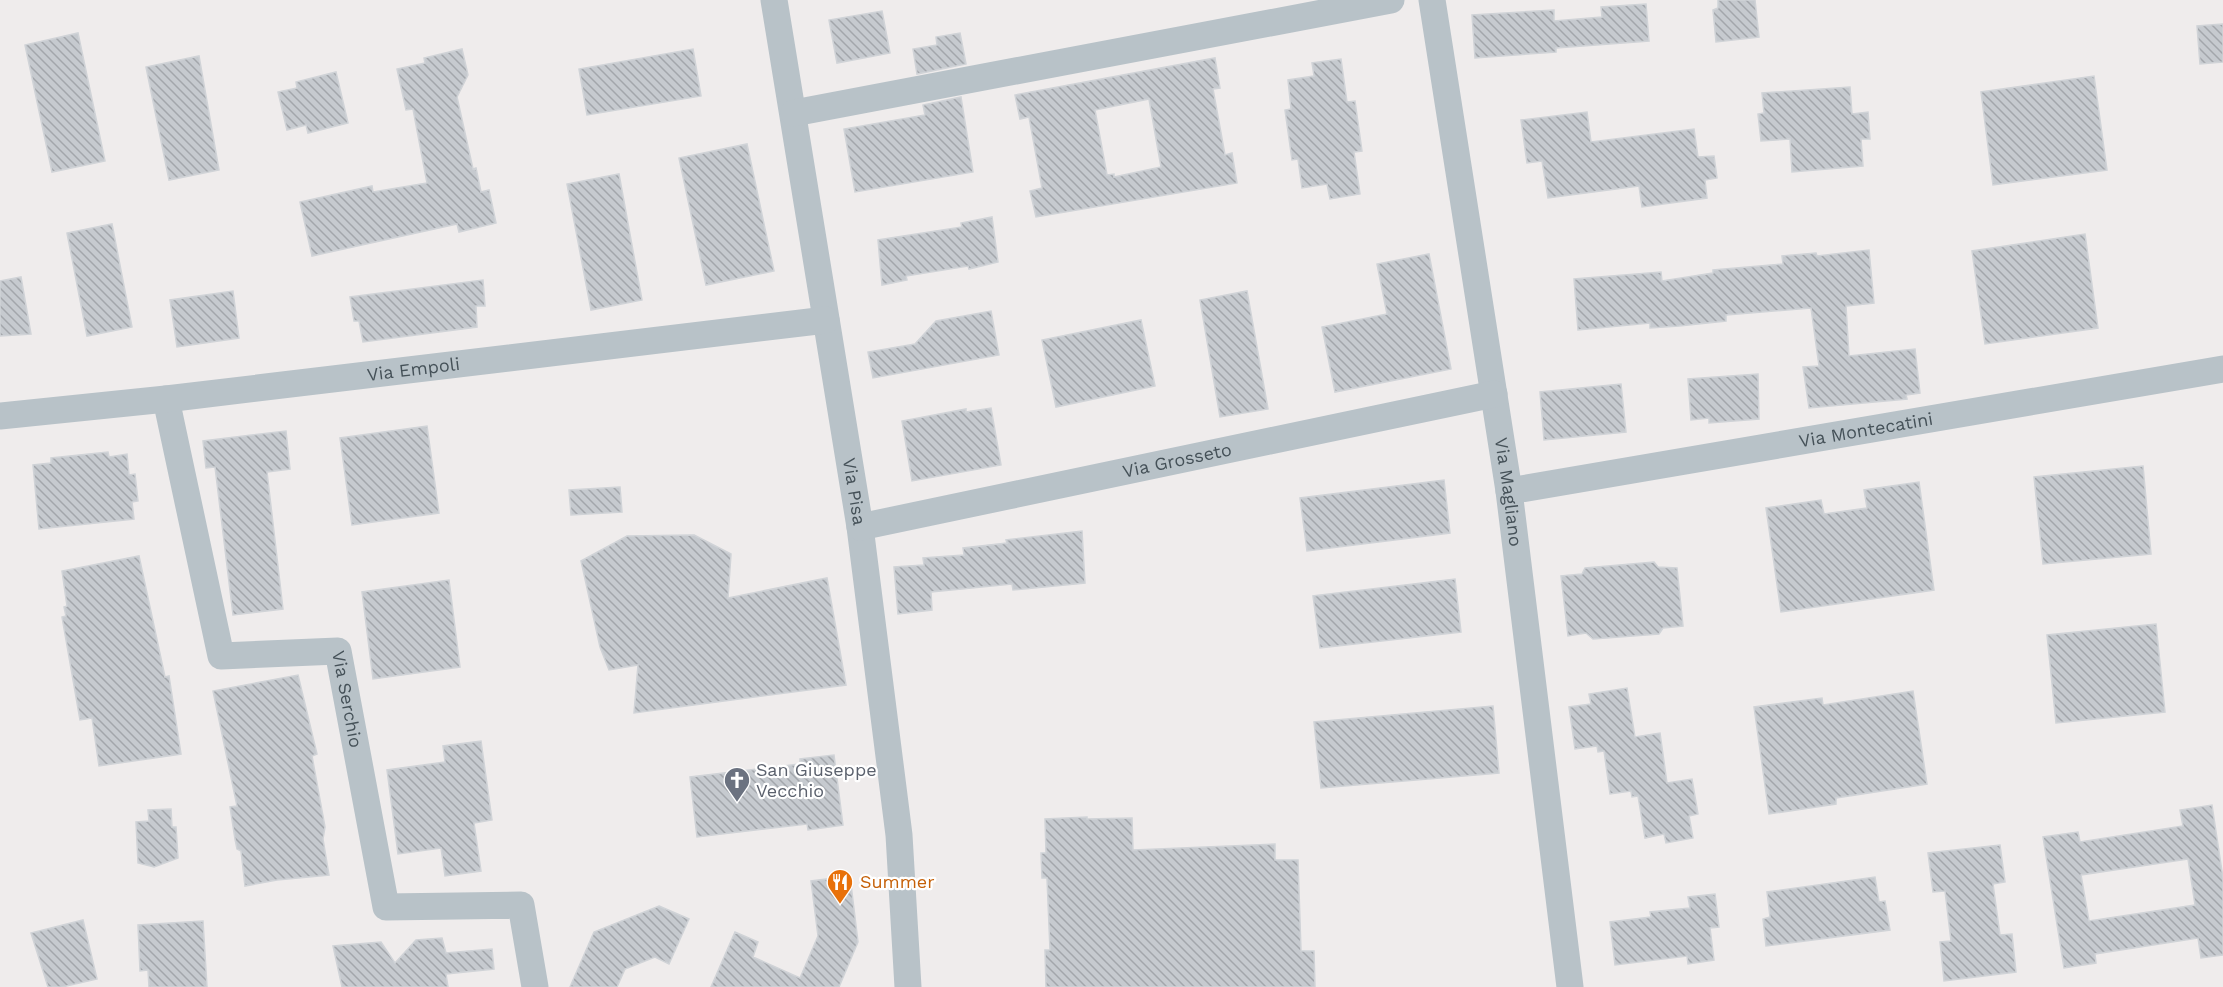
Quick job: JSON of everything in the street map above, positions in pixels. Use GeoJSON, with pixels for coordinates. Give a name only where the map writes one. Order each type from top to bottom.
{"type":"FeatureCollection","features":[{"type":"Feature","properties":{"kind":"street","name":"Via Pisa"},"geometry":{"type":"LineString","coordinates":[[774,0],[860,528],[898,835],[908,987]]}},
{"type":"Feature","properties":{"kind":"street"},"geometry":{"type":"LineString","coordinates":[[794,113],[1391,0]]}},
{"type":"Feature","properties":{"kind":"street","name":"Via Magliano"},"geometry":{"type":"LineString","coordinates":[[1432,0],[1509,491],[1570,987]]}},
{"type":"Feature","properties":{"kind":"street","name":"Via Empoli"},"geometry":{"type":"LineString","coordinates":[[0,416],[166,399],[826,321]]}},
{"type":"Feature","properties":{"kind":"street","name":"Via Montecatini"},"geometry":{"type":"LineString","coordinates":[[1509,491],[2223,369]]}},
{"type":"Feature","properties":{"kind":"street","name":"Via Grosseto"},"geometry":{"type":"LineString","coordinates":[[860,528],[1494,394]]}},
{"type":"Feature","properties":{"kind":"street","name":"Via Serchio"},"geometry":{"type":"LineString","coordinates":[[166,399],[221,656],[338,651],[386,907],[521,905],[535,987]]}},
{"type":"Feature","properties":{"kind":"building"},"geometry":{"type":"Polygon","coordinates":[[[1718,0],[1755,0],[1759,37],[1716,42],[1713,10],[1718,8],[1718,0]]]}},
{"type":"Feature","properties":{"kind":"building"},"geometry":{"type":"Polygon","coordinates":[[[1646,4],[1649,41],[1556,48],[1556,52],[1475,58],[1472,15],[1554,10],[1554,21],[1602,17],[1601,7],[1646,4]]]}},
{"type":"Feature","properties":{"kind":"building"},"geometry":{"type":"Polygon","coordinates":[[[882,11],[890,53],[837,63],[829,20],[882,11]]]}},
{"type":"Feature","properties":{"kind":"building"},"geometry":{"type":"Polygon","coordinates":[[[2223,24],[2223,62],[2200,64],[2197,26],[2223,24]]]}},
{"type":"Feature","properties":{"kind":"building"},"geometry":{"type":"Polygon","coordinates":[[[78,33],[105,161],[52,172],[25,45],[78,33]]]}},
{"type":"Feature","properties":{"kind":"building"},"geometry":{"type":"Polygon","coordinates":[[[960,33],[966,64],[917,74],[913,49],[937,45],[936,37],[960,33]]]}},
{"type":"Feature","properties":{"kind":"building"},"geometry":{"type":"Polygon","coordinates":[[[462,49],[468,75],[457,97],[473,169],[476,168],[481,192],[489,190],[496,223],[459,232],[457,224],[312,256],[300,202],[372,186],[373,192],[427,183],[413,109],[406,110],[397,69],[425,63],[424,58],[462,49]]]}},
{"type":"Feature","properties":{"kind":"building"},"geometry":{"type":"Polygon","coordinates":[[[693,49],[701,96],[587,115],[579,69],[693,49]]]}},
{"type":"Feature","properties":{"kind":"building"},"geometry":{"type":"Polygon","coordinates":[[[199,56],[219,170],[169,180],[146,67],[199,56]]]}},
{"type":"Feature","properties":{"kind":"building"},"geometry":{"type":"Polygon","coordinates":[[[1215,58],[1220,88],[1213,89],[1225,155],[1232,153],[1237,183],[1036,217],[1030,191],[1042,188],[1029,117],[1020,119],[1015,95],[1215,58]],[[1149,99],[1095,110],[1107,175],[1114,174],[1114,177],[1161,167],[1149,99]]]}},
{"type":"Feature","properties":{"kind":"building"},"geometry":{"type":"Polygon","coordinates":[[[1341,59],[1347,102],[1355,101],[1362,151],[1354,152],[1360,194],[1330,199],[1327,184],[1302,188],[1298,159],[1292,160],[1285,110],[1291,109],[1288,80],[1314,76],[1312,63],[1341,59]]]}},
{"type":"Feature","properties":{"kind":"building"},"geometry":{"type":"Polygon","coordinates":[[[336,72],[348,123],[308,133],[306,125],[287,130],[278,92],[297,88],[296,82],[336,72]]]}},
{"type":"Feature","properties":{"kind":"building"},"geometry":{"type":"Polygon","coordinates":[[[2094,76],[2107,170],[1993,185],[1981,92],[2094,76]]]}},
{"type":"Feature","properties":{"kind":"building"},"geometry":{"type":"Polygon","coordinates":[[[1850,87],[1852,114],[1868,112],[1870,139],[1861,139],[1863,166],[1792,172],[1790,139],[1761,141],[1758,114],[1764,113],[1762,93],[1850,87]]]}},
{"type":"Feature","properties":{"kind":"building"},"geometry":{"type":"Polygon","coordinates":[[[961,97],[973,172],[855,192],[844,129],[925,115],[923,105],[961,97]]]}},
{"type":"Feature","properties":{"kind":"building"},"geometry":{"type":"Polygon","coordinates":[[[1587,112],[1591,142],[1694,129],[1698,157],[1714,156],[1717,178],[1705,180],[1707,198],[1642,207],[1639,186],[1548,198],[1542,161],[1527,163],[1521,120],[1587,112]]]}},
{"type":"Feature","properties":{"kind":"building"},"geometry":{"type":"Polygon","coordinates":[[[747,144],[774,271],[706,285],[679,158],[747,144]]]}},
{"type":"Feature","properties":{"kind":"building"},"geometry":{"type":"Polygon","coordinates":[[[619,174],[642,300],[591,310],[567,184],[619,174]]]}},
{"type":"Feature","properties":{"kind":"building"},"geometry":{"type":"Polygon","coordinates":[[[992,217],[998,262],[969,269],[968,266],[906,276],[907,280],[882,285],[878,240],[962,227],[961,223],[992,217]]]}},
{"type":"Feature","properties":{"kind":"building"},"geometry":{"type":"Polygon","coordinates":[[[112,224],[132,327],[87,336],[67,233],[112,224]]]}},
{"type":"Feature","properties":{"kind":"building"},"geometry":{"type":"Polygon","coordinates":[[[2085,234],[2098,328],[1985,344],[1972,251],[2085,234]]]}},
{"type":"Feature","properties":{"kind":"building"},"geometry":{"type":"Polygon","coordinates":[[[1869,250],[1874,303],[1846,306],[1849,356],[1915,349],[1920,393],[1906,395],[1907,399],[1809,408],[1803,367],[1819,366],[1811,308],[1726,315],[1726,321],[1679,326],[1650,328],[1650,323],[1578,330],[1574,279],[1661,272],[1662,281],[1713,273],[1713,270],[1783,264],[1782,256],[1816,253],[1817,256],[1869,250]]]}},
{"type":"Feature","properties":{"kind":"building"},"geometry":{"type":"Polygon","coordinates":[[[1429,254],[1451,369],[1335,392],[1322,327],[1387,314],[1377,264],[1429,254]]]}},
{"type":"Feature","properties":{"kind":"building"},"geometry":{"type":"Polygon","coordinates":[[[21,277],[31,334],[0,336],[0,281],[21,277]]]}},
{"type":"Feature","properties":{"kind":"building"},"geometry":{"type":"Polygon","coordinates":[[[483,280],[485,306],[476,306],[477,327],[363,342],[359,321],[354,321],[350,297],[483,280]]]}},
{"type":"Feature","properties":{"kind":"building"},"geometry":{"type":"Polygon","coordinates":[[[233,291],[239,338],[177,347],[170,300],[233,291]]]}},
{"type":"Feature","properties":{"kind":"building"},"geometry":{"type":"Polygon","coordinates":[[[1247,291],[1268,409],[1220,417],[1200,300],[1247,291]]]}},
{"type":"Feature","properties":{"kind":"building"},"geometry":{"type":"Polygon","coordinates":[[[991,311],[999,355],[873,378],[868,352],[915,344],[936,321],[991,311]]]}},
{"type":"Feature","properties":{"kind":"building"},"geometry":{"type":"Polygon","coordinates":[[[1141,320],[1155,386],[1056,407],[1042,340],[1141,320]]]}},
{"type":"Feature","properties":{"kind":"building"},"geometry":{"type":"Polygon","coordinates":[[[1758,374],[1759,419],[1709,423],[1709,418],[1691,420],[1688,379],[1758,374]]]}},
{"type":"Feature","properties":{"kind":"building"},"geometry":{"type":"Polygon","coordinates":[[[1621,384],[1626,432],[1544,440],[1540,392],[1621,384]]]}},
{"type":"Feature","properties":{"kind":"building"},"geometry":{"type":"Polygon","coordinates":[[[991,408],[1001,465],[912,481],[902,421],[966,409],[966,412],[991,408]]]}},
{"type":"Feature","properties":{"kind":"building"},"geometry":{"type":"Polygon","coordinates":[[[427,426],[439,513],[352,525],[340,438],[427,426]]]}},
{"type":"Feature","properties":{"kind":"building"},"geometry":{"type":"Polygon","coordinates":[[[286,431],[290,469],[267,472],[283,609],[233,615],[215,467],[206,468],[203,441],[286,431]]]}},
{"type":"Feature","properties":{"kind":"building"},"geometry":{"type":"Polygon","coordinates":[[[108,452],[109,457],[127,454],[129,475],[135,474],[138,501],[132,502],[134,519],[39,529],[33,465],[51,463],[51,458],[108,452]]]}},
{"type":"Feature","properties":{"kind":"building"},"geometry":{"type":"Polygon","coordinates":[[[2143,466],[2151,554],[2043,564],[2034,477],[2143,466]]]}},
{"type":"Feature","properties":{"kind":"building"},"geometry":{"type":"Polygon","coordinates":[[[1444,480],[1450,533],[1307,551],[1300,498],[1444,480]]]}},
{"type":"Feature","properties":{"kind":"building"},"geometry":{"type":"Polygon","coordinates":[[[1919,482],[1934,590],[1781,612],[1766,508],[1821,500],[1824,514],[1867,508],[1864,490],[1919,482]]]}},
{"type":"Feature","properties":{"kind":"building"},"geometry":{"type":"Polygon","coordinates":[[[620,487],[622,512],[571,515],[569,490],[620,487]]]}},
{"type":"Feature","properties":{"kind":"building"},"geometry":{"type":"Polygon","coordinates":[[[1082,531],[1085,583],[1013,590],[1012,584],[931,592],[932,610],[898,614],[894,567],[924,565],[923,558],[964,555],[963,548],[1007,543],[1006,540],[1082,531]]]}},
{"type":"Feature","properties":{"kind":"building"},"geometry":{"type":"Polygon","coordinates":[[[694,535],[731,554],[728,598],[827,578],[846,685],[634,713],[638,665],[609,670],[600,647],[581,561],[627,536],[694,535]]]}},
{"type":"Feature","properties":{"kind":"building"},"geometry":{"type":"Polygon","coordinates":[[[139,556],[165,677],[169,676],[181,754],[99,766],[92,718],[80,720],[62,617],[66,616],[64,607],[67,606],[62,571],[139,556]]]}},
{"type":"Feature","properties":{"kind":"building"},"geometry":{"type":"Polygon","coordinates":[[[1654,562],[1658,567],[1677,568],[1683,626],[1663,628],[1659,634],[1593,639],[1586,633],[1568,636],[1561,576],[1582,574],[1585,568],[1654,562]]]}},
{"type":"Feature","properties":{"kind":"building"},"geometry":{"type":"Polygon","coordinates":[[[1455,579],[1461,632],[1320,648],[1313,596],[1455,579]]]}},
{"type":"Feature","properties":{"kind":"building"},"geometry":{"type":"Polygon","coordinates":[[[449,580],[460,667],[373,679],[362,592],[449,580]]]}},
{"type":"Feature","properties":{"kind":"building"},"geometry":{"type":"Polygon","coordinates":[[[2156,624],[2165,712],[2056,723],[2047,635],[2156,624]]]}},
{"type":"Feature","properties":{"kind":"building"},"geometry":{"type":"Polygon","coordinates":[[[298,675],[317,754],[312,756],[325,827],[323,839],[329,875],[245,886],[241,851],[237,849],[230,807],[237,806],[213,691],[298,675]]]}},
{"type":"Feature","properties":{"kind":"building"},"geometry":{"type":"Polygon","coordinates":[[[1627,688],[1635,737],[1660,733],[1667,783],[1692,779],[1698,814],[1689,816],[1693,838],[1666,843],[1664,834],[1645,838],[1638,796],[1632,797],[1631,791],[1610,794],[1604,751],[1598,752],[1597,746],[1575,749],[1569,707],[1591,704],[1589,694],[1627,688]]]}},
{"type":"Feature","properties":{"kind":"building"},"geometry":{"type":"Polygon","coordinates":[[[1913,691],[1927,784],[1836,798],[1836,804],[1769,814],[1754,707],[1822,698],[1823,705],[1913,691]]]}},
{"type":"Feature","properties":{"kind":"building"},"geometry":{"type":"Polygon","coordinates":[[[1493,706],[1499,773],[1321,788],[1314,722],[1493,706]]]}},
{"type":"Feature","properties":{"kind":"building"},"geometry":{"type":"Polygon","coordinates":[[[481,741],[492,820],[474,823],[481,871],[445,876],[441,848],[398,854],[387,770],[445,762],[443,746],[481,741]]]}},
{"type":"Feature","properties":{"kind":"building"},"geometry":{"type":"Polygon","coordinates":[[[834,755],[843,825],[808,830],[807,824],[697,837],[690,777],[800,764],[800,759],[834,755]]]}},
{"type":"Feature","properties":{"kind":"building"},"geometry":{"type":"Polygon","coordinates":[[[2212,805],[2223,878],[2223,955],[2201,958],[2198,938],[2095,954],[2096,963],[2064,968],[2043,837],[2078,832],[2080,842],[2183,826],[2180,810],[2212,805]],[[2188,859],[2081,875],[2089,921],[2195,905],[2188,859]]]}},
{"type":"Feature","properties":{"kind":"building"},"geometry":{"type":"Polygon","coordinates":[[[171,809],[172,827],[176,827],[178,858],[154,867],[138,863],[136,822],[149,821],[148,810],[171,809]]]}},
{"type":"Feature","properties":{"kind":"building"},"geometry":{"type":"Polygon","coordinates":[[[1087,817],[1087,819],[1132,818],[1133,850],[1275,844],[1275,860],[1298,860],[1301,951],[1314,951],[1315,987],[1046,987],[1045,950],[1050,950],[1047,878],[1042,878],[1041,853],[1046,853],[1045,819],[1087,817]]]}},
{"type":"Feature","properties":{"kind":"building"},"geometry":{"type":"Polygon","coordinates":[[[2000,845],[2005,882],[1993,884],[2000,935],[2012,934],[2016,972],[1944,981],[1940,942],[1951,941],[1945,891],[1933,892],[1928,853],[2000,845]]]}},
{"type":"Feature","properties":{"kind":"building"},"geometry":{"type":"Polygon","coordinates":[[[850,876],[858,942],[839,987],[711,987],[735,932],[758,942],[753,957],[800,978],[818,936],[811,881],[850,876]]]}},
{"type":"Feature","properties":{"kind":"building"},"geometry":{"type":"Polygon","coordinates":[[[1875,877],[1879,902],[1885,901],[1890,930],[1766,946],[1763,919],[1770,917],[1767,892],[1875,877]]]}},
{"type":"Feature","properties":{"kind":"building"},"geometry":{"type":"Polygon","coordinates":[[[1715,894],[1719,927],[1710,928],[1714,960],[1688,964],[1687,956],[1615,965],[1610,922],[1651,917],[1650,912],[1690,908],[1688,897],[1715,894]]]}},
{"type":"Feature","properties":{"kind":"building"},"geometry":{"type":"Polygon","coordinates":[[[659,906],[689,919],[669,964],[655,957],[625,969],[617,987],[570,987],[594,932],[659,906]]]}},
{"type":"Feature","properties":{"kind":"building"},"geometry":{"type":"Polygon","coordinates":[[[83,920],[97,979],[62,987],[48,987],[31,933],[83,920]]]}},
{"type":"Feature","properties":{"kind":"building"},"geometry":{"type":"Polygon","coordinates":[[[203,921],[207,987],[149,987],[148,970],[140,971],[138,925],[203,921]]]}},
{"type":"Feature","properties":{"kind":"building"},"geometry":{"type":"Polygon","coordinates":[[[442,938],[446,953],[492,949],[494,969],[446,974],[448,987],[342,987],[333,946],[381,942],[395,963],[416,940],[442,938]]]}},
{"type":"Feature","properties":{"kind":"place","name":"San Giuseppe Vecchio"},"geometry":{"type":"Point","coordinates":[737,803]}},
{"type":"Feature","properties":{"kind":"place","name":"Summer"},"geometry":{"type":"Point","coordinates":[840,905]}}]}
